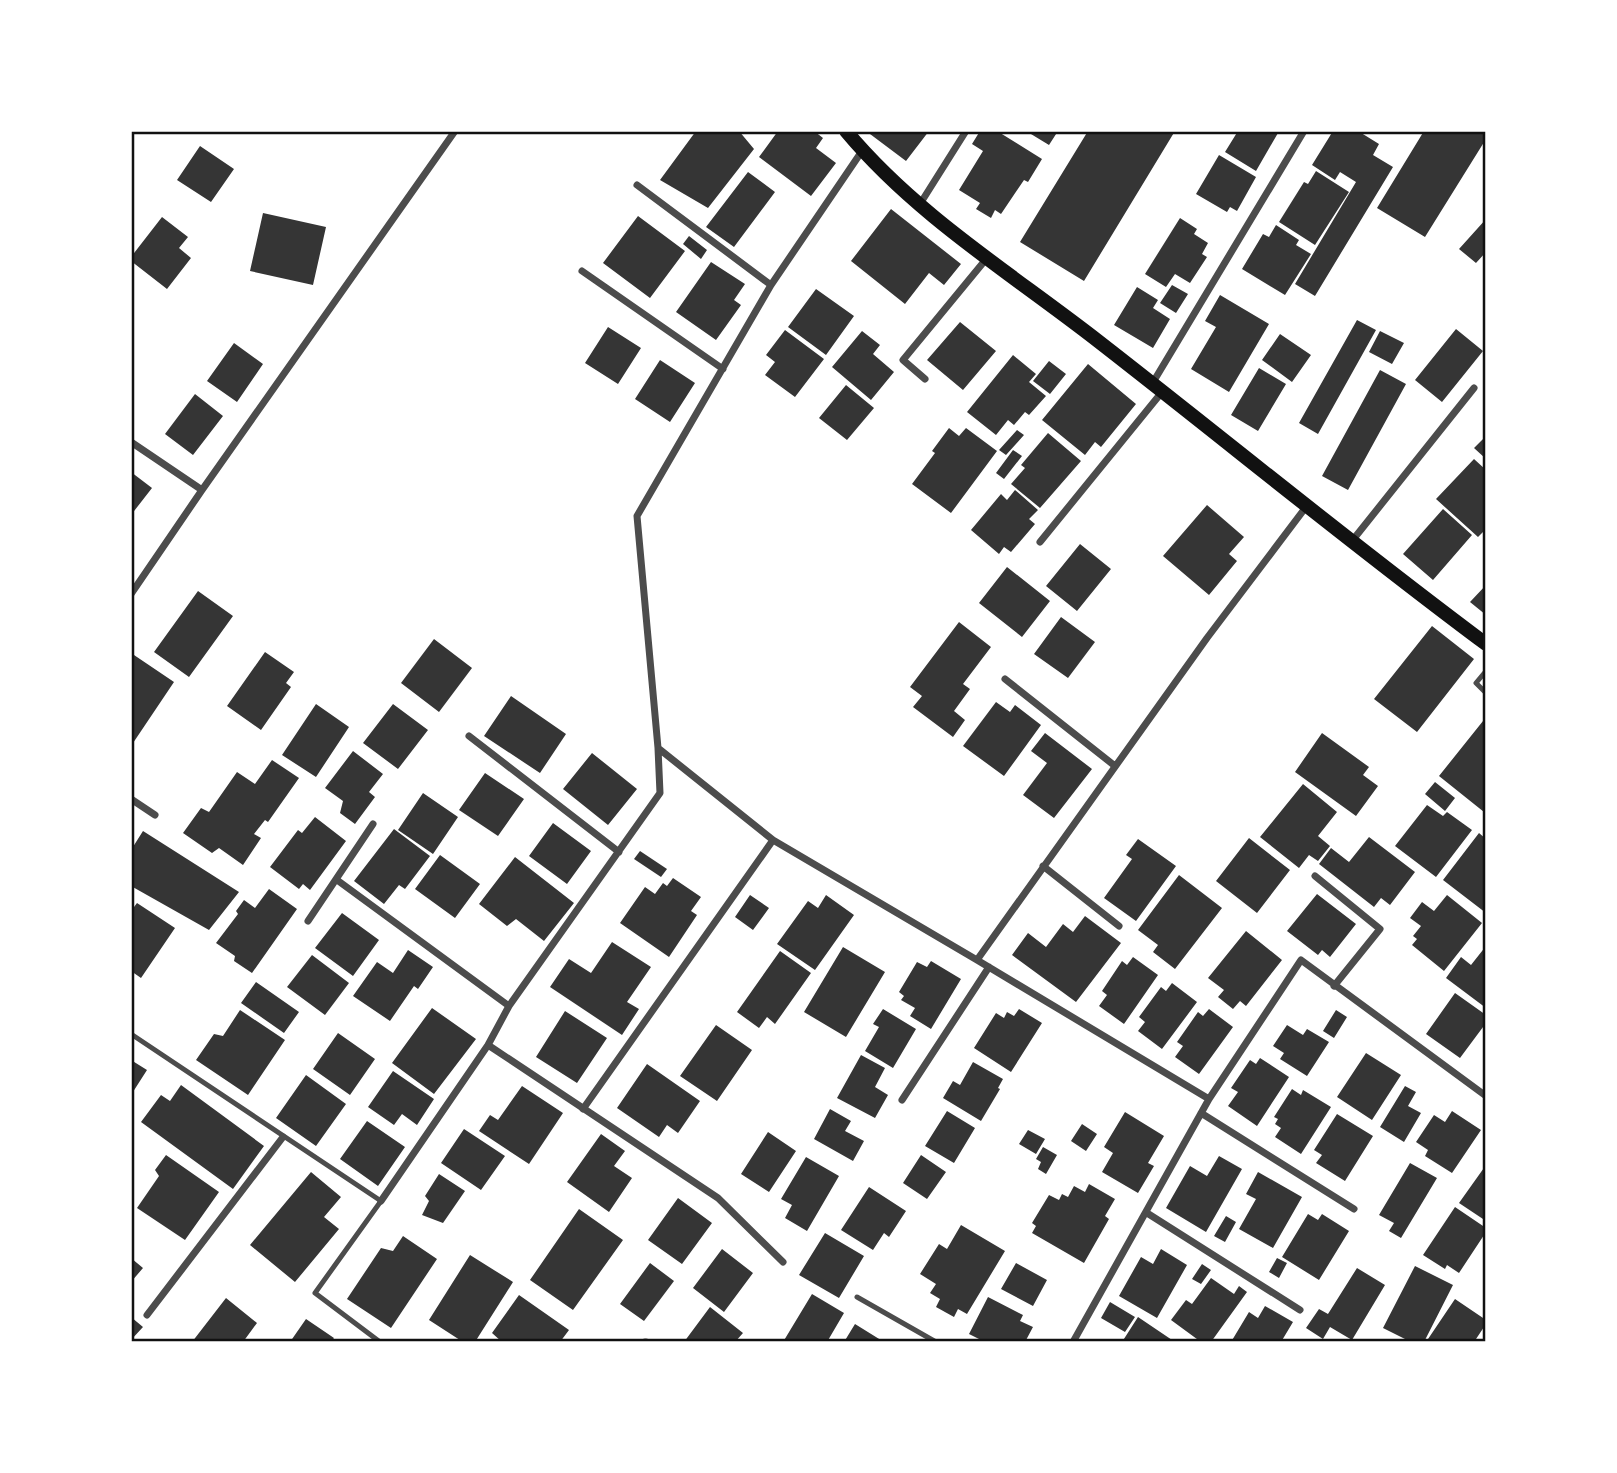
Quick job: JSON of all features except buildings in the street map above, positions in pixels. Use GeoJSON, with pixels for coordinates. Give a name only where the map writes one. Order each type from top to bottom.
{"type":"FeatureCollection","features":[{"type":"Feature","properties":{"kind":"main road"},"geometry":{"type":"LineString","coordinates":[[846,131],[890,179],[987,258],[1486,644]]}},
{"type":"Feature","properties":{"kind":"street"},"geometry":{"type":"LineString","coordinates":[[131,594],[455,131]]}},
{"type":"Feature","properties":{"kind":"street"},"geometry":{"type":"LineString","coordinates":[[920,204],[966,131]]}},
{"type":"Feature","properties":{"kind":"street"},"geometry":{"type":"LineString","coordinates":[[1040,542],[1157,388],[1304,131]]}},
{"type":"Feature","properties":{"kind":"street"},"geometry":{"type":"LineString","coordinates":[[381,1200],[488,1045],[509,1006],[660,793],[659,748],[637,516],[771,285],[862,150]]}},
{"type":"Feature","properties":{"kind":"street"},"geometry":{"type":"LineString","coordinates":[[637,185],[771,285]]}},
{"type":"Feature","properties":{"kind":"street"},"geometry":{"type":"LineString","coordinates":[[925,379],[903,360],[987,258]]}},
{"type":"Feature","properties":{"kind":"street"},"geometry":{"type":"LineString","coordinates":[[582,271],[723,369]]}},
{"type":"Feature","properties":{"kind":"street"},"geometry":{"type":"LineString","coordinates":[[1352,541],[1474,387]]}},
{"type":"Feature","properties":{"kind":"street"},"geometry":{"type":"LineString","coordinates":[[131,442],[202,490]]}},
{"type":"Feature","properties":{"kind":"street"},"geometry":{"type":"LineString","coordinates":[[977,960],[1207,638],[1307,508]]}},
{"type":"Feature","properties":{"kind":"street"},"geometry":{"type":"LineString","coordinates":[[1005,679],[1115,766]]}},
{"type":"Feature","properties":{"kind":"street"},"geometry":{"type":"LineString","coordinates":[[469,736],[619,852]]}},
{"type":"Feature","properties":{"kind":"street"},"geometry":{"type":"LineString","coordinates":[[659,748],[773,840],[1209,1100]]}},
{"type":"Feature","properties":{"kind":"street"},"geometry":{"type":"LineString","coordinates":[[131,799],[155,816]]}},
{"type":"Feature","properties":{"kind":"street"},"geometry":{"type":"LineString","coordinates":[[308,921],[373,824]]}},
{"type":"Feature","properties":{"kind":"street"},"geometry":{"type":"LineString","coordinates":[[583,1109],[773,840]]}},
{"type":"Feature","properties":{"kind":"street"},"geometry":{"type":"LineString","coordinates":[[1043,866],[1119,926]]}},
{"type":"Feature","properties":{"kind":"street"},"geometry":{"type":"LineString","coordinates":[[1315,876],[1380,929],[1334,986]]}},
{"type":"Feature","properties":{"kind":"street"},"geometry":{"type":"LineString","coordinates":[[337,880],[509,1006]]}},
{"type":"Feature","properties":{"kind":"street"},"geometry":{"type":"LineString","coordinates":[[1073,1342],[1201,1113],[1301,960],[1486,1096]]}},
{"type":"Feature","properties":{"kind":"street"},"geometry":{"type":"LineString","coordinates":[[902,1100],[989,967]]}},
{"type":"Feature","properties":{"kind":"street"},"geometry":{"type":"LineString","coordinates":[[488,1045],[718,1198],[783,1262]]}},
{"type":"Feature","properties":{"kind":"street"},"geometry":{"type":"LineString","coordinates":[[1201,1113],[1354,1209]]}},
{"type":"Feature","properties":{"kind":"street"},"geometry":{"type":"LineString","coordinates":[[147,1315],[283,1137]]}},
{"type":"Feature","properties":{"kind":"street"},"geometry":{"type":"LineString","coordinates":[[1147,1213],[1300,1310]]}},
{"type":"Feature","properties":{"kind":"lane"},"geometry":{"type":"LineString","coordinates":[[1486,671],[1476,683],[1486,693]]}},
{"type":"Feature","properties":{"kind":"lane"},"geometry":{"type":"LineString","coordinates":[[131,1034],[381,1200],[315,1293],[380,1342]]}},
{"type":"Feature","properties":{"kind":"lane"},"geometry":{"type":"LineString","coordinates":[[857,1297],[936,1342]]}}]}
